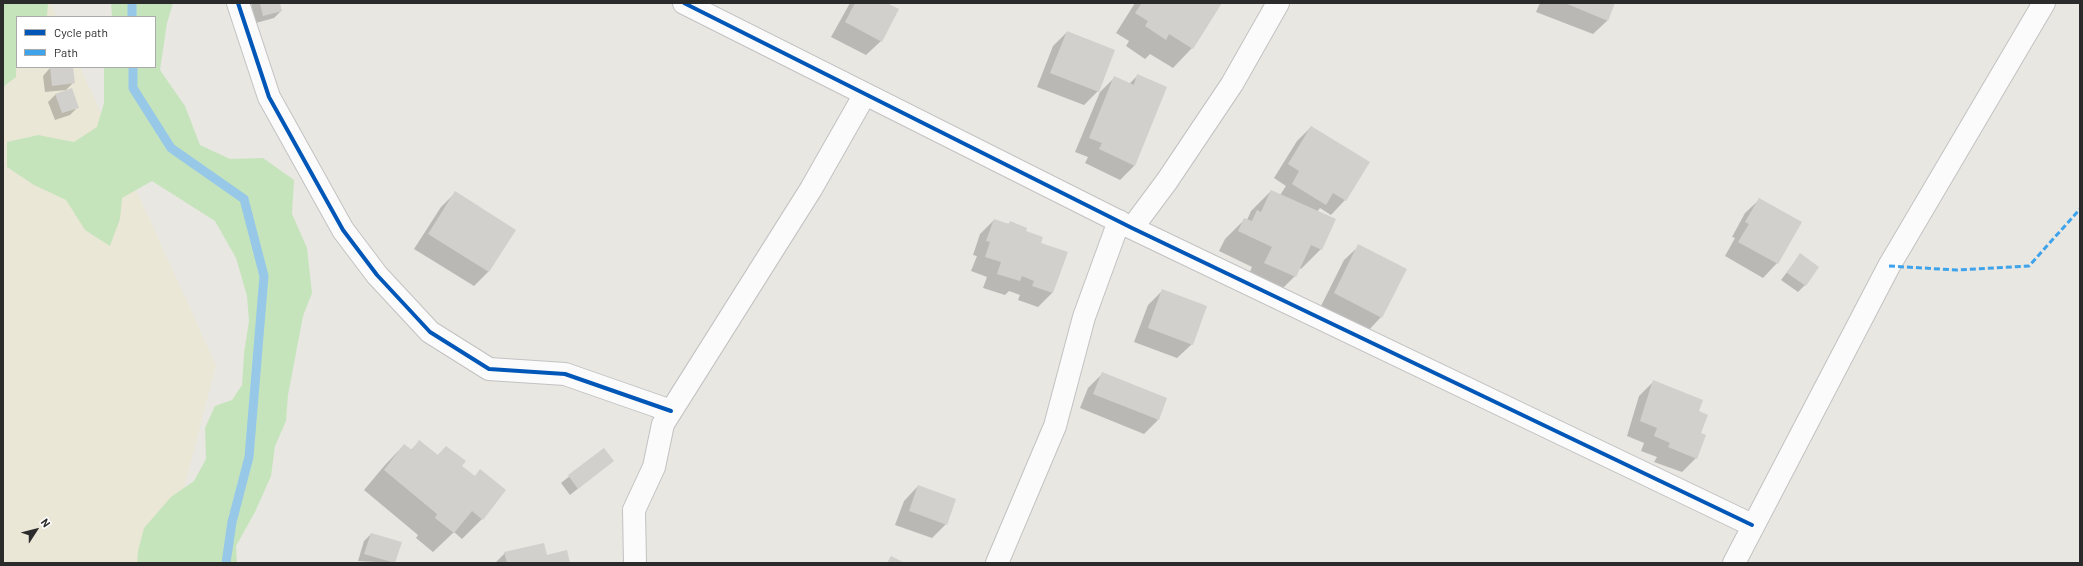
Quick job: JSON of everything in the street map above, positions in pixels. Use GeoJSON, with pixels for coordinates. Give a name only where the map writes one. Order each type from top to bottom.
{"type":"FeatureCollection","features":[{"type":"Feature","properties":{"kind":"street"},"geometry":{"type":"LineString","coordinates":[[238,3],[268,97],[343,230],[377,275],[430,332],[489,369],[565,374],[671,411]]}},
{"type":"Feature","properties":{"kind":"street"},"geometry":{"type":"LineString","coordinates":[[684,3],[1125,224],[1752,525]]}},
{"type":"Feature","properties":{"kind":"street"},"geometry":{"type":"LineString","coordinates":[[997,563],[1055,426],[1084,317],[1125,224],[1167,181],[1232,84],[1278,3]]}},
{"type":"Feature","properties":{"kind":"street"},"geometry":{"type":"LineString","coordinates":[[1734,563],[1752,525],[1889,266],[2044,3]]}},
{"type":"Feature","properties":{"kind":"street"},"geometry":{"type":"LineString","coordinates":[[635,563],[634,510],[654,467],[663,424],[811,189],[865,94]]}},
{"type":"Feature","properties":{"kind":"shaded area"},"geometry":{"type":"Polygon","coordinates":[[[3,3],[51,3],[57,16],[16,16],[16,68],[80,68],[216,365],[165,563],[3,563],[3,3]]]}},
{"type":"Feature","properties":{"kind":"green space"},"geometry":{"type":"Polygon","coordinates":[[[3,3],[48,3],[47,16],[16,16],[16,77],[3,87],[3,3]]]}},
{"type":"Feature","properties":{"kind":"green space"},"geometry":{"type":"Polygon","coordinates":[[[111,3],[173,3],[167,23],[160,70],[185,106],[200,145],[230,159],[263,158],[294,180],[292,214],[307,248],[312,293],[303,316],[288,395],[286,421],[275,446],[271,476],[255,512],[236,546],[237,563],[137,563],[138,551],[144,528],[171,497],[194,481],[206,459],[205,428],[215,406],[232,400],[242,385],[244,353],[249,321],[247,296],[236,258],[215,221],[152,181],[122,198],[120,219],[110,246],[85,230],[66,200],[34,185],[7,167],[7,142],[38,135],[74,142],[97,127],[104,103],[104,68],[156,68],[156,16],[112,16],[111,3]]]}},
{"type":"Feature","properties":{"kind":"building"},"geometry":{"type":"Polygon","coordinates":[[[260,3],[280,3],[282,11],[263,16],[260,3]]]}},
{"type":"Feature","properties":{"kind":"building"},"geometry":{"type":"Polygon","coordinates":[[[855,3],[887,3],[899,9],[882,42],[845,22],[855,3]]]}},
{"type":"Feature","properties":{"kind":"building"},"geometry":{"type":"Polygon","coordinates":[[[1142,3],[1222,3],[1193,49],[1169,34],[1166,40],[1145,26],[1148,21],[1135,13],[1142,3]]]}},
{"type":"Feature","properties":{"kind":"building"},"geometry":{"type":"Polygon","coordinates":[[[1565,3],[1615,3],[1608,21],[1565,3]]]}},
{"type":"Feature","properties":{"kind":"building"},"geometry":{"type":"Polygon","coordinates":[[[1067,31],[1115,50],[1099,92],[1050,73],[1067,31]]]}},
{"type":"Feature","properties":{"kind":"building"},"geometry":{"type":"Polygon","coordinates":[[[50,68],[73,68],[75,83],[52,86],[50,68]]]}},
{"type":"Feature","properties":{"kind":"building"},"geometry":{"type":"Polygon","coordinates":[[[1137,74],[1167,87],[1135,166],[1099,149],[1102,143],[1089,138],[1114,76],[1134,85],[1137,74]]]}},
{"type":"Feature","properties":{"kind":"building"},"geometry":{"type":"Polygon","coordinates":[[[72,88],[79,108],[62,113],[55,94],[72,88]]]}},
{"type":"Feature","properties":{"kind":"building"},"geometry":{"type":"Polygon","coordinates":[[[1311,126],[1370,162],[1346,201],[1333,193],[1326,205],[1292,184],[1299,171],[1288,164],[1311,126]]]}},
{"type":"Feature","properties":{"kind":"building"},"geometry":{"type":"Polygon","coordinates":[[[1271,190],[1336,219],[1322,250],[1311,245],[1296,277],[1264,263],[1272,247],[1238,231],[1244,218],[1252,221],[1257,210],[1261,212],[1271,190]]]}},
{"type":"Feature","properties":{"kind":"building"},"geometry":{"type":"Polygon","coordinates":[[[455,191],[516,230],[489,272],[428,234],[455,191]]]}},
{"type":"Feature","properties":{"kind":"building"},"geometry":{"type":"Polygon","coordinates":[[[1759,198],[1802,222],[1778,264],[1738,242],[1749,224],[1745,222],[1759,198]]]}},
{"type":"Feature","properties":{"kind":"building"},"geometry":{"type":"Polygon","coordinates":[[[994,219],[1009,224],[1010,221],[1027,228],[1026,231],[1043,237],[1041,243],[1068,252],[1053,293],[1032,286],[1034,281],[1022,276],[1020,281],[997,274],[1001,262],[985,257],[990,242],[986,241],[994,219]]]}},
{"type":"Feature","properties":{"kind":"building"},"geometry":{"type":"Polygon","coordinates":[[[1358,244],[1407,269],[1382,318],[1334,293],[1358,244]]]}},
{"type":"Feature","properties":{"kind":"building"},"geometry":{"type":"Polygon","coordinates":[[[1800,253],[1819,267],[1806,286],[1787,273],[1800,253]]]}},
{"type":"Feature","properties":{"kind":"building"},"geometry":{"type":"Polygon","coordinates":[[[1162,289],[1207,306],[1193,345],[1148,328],[1162,289]]]}},
{"type":"Feature","properties":{"kind":"building"},"geometry":{"type":"Polygon","coordinates":[[[1102,372],[1167,398],[1159,420],[1093,394],[1102,372]]]}},
{"type":"Feature","properties":{"kind":"building"},"geometry":{"type":"Polygon","coordinates":[[[1653,380],[1703,400],[1699,411],[1708,415],[1701,433],[1706,435],[1697,459],[1668,447],[1670,443],[1654,436],[1657,428],[1640,421],[1653,380]]]}},
{"type":"Feature","properties":{"kind":"building"},"geometry":{"type":"Polygon","coordinates":[[[419,440],[438,455],[446,446],[466,461],[462,466],[475,476],[480,469],[506,490],[483,520],[472,511],[454,533],[435,518],[437,514],[384,470],[404,444],[412,450],[419,440]]]}},
{"type":"Feature","properties":{"kind":"building"},"geometry":{"type":"Polygon","coordinates":[[[604,448],[614,461],[578,489],[568,475],[604,448]]]}},
{"type":"Feature","properties":{"kind":"building"},"geometry":{"type":"Polygon","coordinates":[[[918,485],[956,499],[947,525],[909,511],[918,485]]]}},
{"type":"Feature","properties":{"kind":"building"},"geometry":{"type":"Polygon","coordinates":[[[371,533],[402,542],[395,563],[364,554],[371,533]]]}},
{"type":"Feature","properties":{"kind":"building"},"geometry":{"type":"Polygon","coordinates":[[[544,543],[547,555],[567,550],[570,563],[507,563],[504,552],[544,543]]]}},
{"type":"Feature","properties":{"kind":"building"},"geometry":{"type":"Polygon","coordinates":[[[891,556],[905,563],[887,563],[891,556]]]}},
{"type":"Feature","properties":{"kind":"waterway"},"geometry":{"type":"LineString","coordinates":[[132,3],[132,16]]}},
{"type":"Feature","properties":{"kind":"waterway"},"geometry":{"type":"LineString","coordinates":[[133,68],[133,88],[171,148],[244,199],[264,276],[249,457],[232,522],[226,563]]}},
{"type":"Feature","properties":{"kind":"marked path"},"geometry":{"type":"LineString","coordinates":[[1889,266],[1957,270],[2029,266],[2080,209]]}},
{"type":"Feature","properties":{"kind":"cycle path"},"geometry":{"type":"LineString","coordinates":[[238,3],[269,97],[343,230],[377,275],[430,332],[489,369],[565,374],[671,411]]}},
{"type":"Feature","properties":{"kind":"cycle path"},"geometry":{"type":"LineString","coordinates":[[684,3],[1132,228],[1752,525]]}}]}
